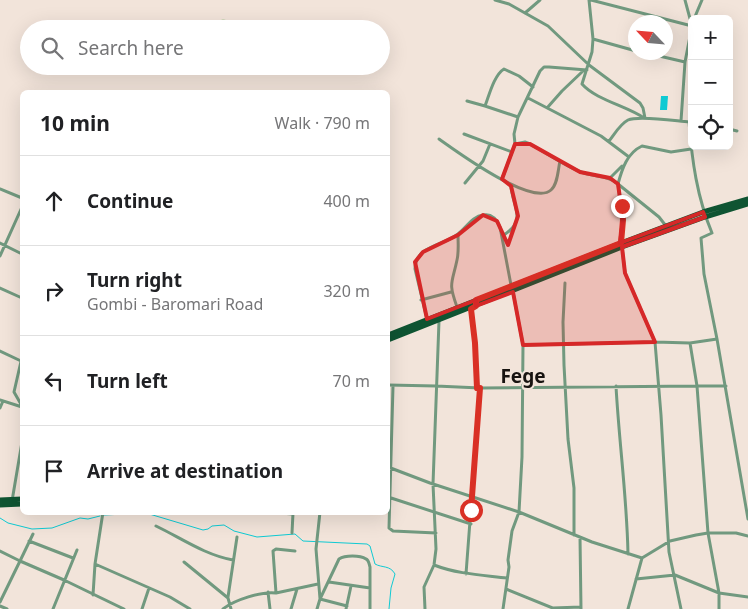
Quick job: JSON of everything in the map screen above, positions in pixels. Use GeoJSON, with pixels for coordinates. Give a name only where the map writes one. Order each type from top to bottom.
{"type":"FeatureCollection","features":[{"type":"Feature","properties":{"kind":"main road"},"geometry":{"type":"LineString","coordinates":[[390,339],[439,321],[511,286],[748,199]]}},
{"type":"Feature","properties":{"kind":"main road"},"geometry":{"type":"LineString","coordinates":[[390,334],[458,307],[474,305],[513,292],[666,226],[748,204]]}},
{"type":"Feature","properties":{"kind":"main road"},"geometry":{"type":"LineString","coordinates":[[0,500],[20,504]]}},
{"type":"Feature","properties":{"kind":"main road"},"geometry":{"type":"LineString","coordinates":[[0,505],[20,500]]}},
{"type":"Feature","properties":{"kind":"street"},"geometry":{"type":"LineString","coordinates":[[495,0],[509,4],[548,26],[589,65],[640,102],[645,118]]}},
{"type":"Feature","properties":{"kind":"street"},"geometry":{"type":"LineString","coordinates":[[525,13],[540,0]]}},
{"type":"Feature","properties":{"kind":"street"},"geometry":{"type":"LineString","coordinates":[[547,108],[562,90],[589,65],[593,39],[590,0],[688,25]]}},
{"type":"Feature","properties":{"kind":"street"},"geometry":{"type":"LineString","coordinates":[[684,0],[689,15]]}},
{"type":"Feature","properties":{"kind":"street"},"geometry":{"type":"LineString","coordinates":[[696,15],[702,0]]}},
{"type":"Feature","properties":{"kind":"street"},"geometry":{"type":"LineString","coordinates":[[593,39],[628,49]]}},
{"type":"Feature","properties":{"kind":"street"},"geometry":{"type":"LineString","coordinates":[[681,121],[685,62],[688,47]]}},
{"type":"Feature","properties":{"kind":"street"},"geometry":{"type":"LineString","coordinates":[[673,59],[685,62]]}},
{"type":"Feature","properties":{"kind":"street"},"geometry":{"type":"LineString","coordinates":[[502,179],[515,144],[514,134],[518,117],[540,71],[544,68],[585,70]]}},
{"type":"Feature","properties":{"kind":"street"},"geometry":{"type":"LineString","coordinates":[[485,106],[503,69],[519,76],[533,87]]}},
{"type":"Feature","properties":{"kind":"street"},"geometry":{"type":"LineString","coordinates":[[585,70],[582,80],[584,87],[645,118]]}},
{"type":"Feature","properties":{"kind":"street"},"geometry":{"type":"LineString","coordinates":[[528,98],[609,141],[629,157]]}},
{"type":"Feature","properties":{"kind":"street"},"geometry":{"type":"LineString","coordinates":[[466,101],[518,117]]}},
{"type":"Feature","properties":{"kind":"street"},"geometry":{"type":"LineString","coordinates":[[609,141],[626,121],[630,119],[645,118],[688,123]]}},
{"type":"Feature","properties":{"kind":"street"},"geometry":{"type":"LineString","coordinates":[[733,130],[737,131]]}},
{"type":"Feature","properties":{"kind":"street"},"geometry":{"type":"LineString","coordinates":[[464,134],[512,152]]}},
{"type":"Feature","properties":{"kind":"street"},"geometry":{"type":"LineString","coordinates":[[439,139],[511,186],[530,192],[547,192],[552,190],[560,161]]}},
{"type":"Feature","properties":{"kind":"street"},"geometry":{"type":"LineString","coordinates":[[515,144],[525,142],[589,175],[610,178],[659,217],[666,226]]}},
{"type":"Feature","properties":{"kind":"street"},"geometry":{"type":"LineString","coordinates":[[465,183],[487,154],[490,144]]}},
{"type":"Feature","properties":{"kind":"street"},"geometry":{"type":"LineString","coordinates":[[610,178],[642,146],[672,152],[688,149]]}},
{"type":"Feature","properties":{"kind":"street"},"geometry":{"type":"LineString","coordinates":[[691,150],[704,215],[712,233],[704,235],[700,243],[748,519]]}},
{"type":"Feature","properties":{"kind":"street"},"geometry":{"type":"LineString","coordinates":[[624,164],[618,184],[623,220],[621,245],[625,273],[655,342],[671,563],[681,609]]}},
{"type":"Feature","properties":{"kind":"street"},"geometry":{"type":"LineString","coordinates":[[502,236],[515,226],[518,216],[511,186]]}},
{"type":"Feature","properties":{"kind":"street"},"geometry":{"type":"LineString","coordinates":[[0,189],[20,197]]}},
{"type":"Feature","properties":{"kind":"street"},"geometry":{"type":"LineString","coordinates":[[0,256],[20,211]]}},
{"type":"Feature","properties":{"kind":"street"},"geometry":{"type":"LineString","coordinates":[[427,319],[421,300],[415,262],[423,252],[458,235],[477,217],[483,215],[492,216],[497,221],[502,236],[511,286]]}},
{"type":"Feature","properties":{"kind":"street"},"geometry":{"type":"LineString","coordinates":[[458,235],[457,258],[451,280],[451,292],[458,307]]}},
{"type":"Feature","properties":{"kind":"street"},"geometry":{"type":"LineString","coordinates":[[0,243],[20,253]]}},
{"type":"Feature","properties":{"kind":"street"},"geometry":{"type":"LineString","coordinates":[[564,283],[565,386],[568,439],[574,488],[574,535]]}},
{"type":"Feature","properties":{"kind":"street"},"geometry":{"type":"LineString","coordinates":[[0,288],[20,297]]}},
{"type":"Feature","properties":{"kind":"street"},"geometry":{"type":"LineString","coordinates":[[421,300],[451,292]]}},
{"type":"Feature","properties":{"kind":"street"},"geometry":{"type":"LineString","coordinates":[[503,609],[512,531],[519,512],[523,345],[513,292]]}},
{"type":"Feature","properties":{"kind":"street"},"geometry":{"type":"LineString","coordinates":[[466,574],[471,524],[478,388],[474,305]]}},
{"type":"Feature","properties":{"kind":"street"},"geometry":{"type":"LineString","coordinates":[[425,609],[424,587],[434,566],[436,533],[433,484],[439,321]]}},
{"type":"Feature","properties":{"kind":"street"},"geometry":{"type":"LineString","coordinates":[[523,345],[690,343],[718,339]]}},
{"type":"Feature","properties":{"kind":"street"},"geometry":{"type":"LineString","coordinates":[[690,343],[697,386],[708,533],[719,593],[719,609]]}},
{"type":"Feature","properties":{"kind":"street"},"geometry":{"type":"LineString","coordinates":[[0,352],[20,358]]}},
{"type":"Feature","properties":{"kind":"street"},"geometry":{"type":"LineString","coordinates":[[20,367],[14,392],[20,402]]}},
{"type":"Feature","properties":{"kind":"street"},"geometry":{"type":"LineString","coordinates":[[390,385],[478,388],[726,386]]}},
{"type":"Feature","properties":{"kind":"street"},"geometry":{"type":"LineString","coordinates":[[393,386],[390,467],[642,558]]}},
{"type":"Feature","properties":{"kind":"street"},"geometry":{"type":"LineString","coordinates":[[616,386],[627,508],[628,554]]}},
{"type":"Feature","properties":{"kind":"street"},"geometry":{"type":"LineString","coordinates":[[0,408],[1,400],[20,405]]}},
{"type":"Feature","properties":{"kind":"street"},"geometry":{"type":"LineString","coordinates":[[12,502],[20,461]]}},
{"type":"Feature","properties":{"kind":"street"},"geometry":{"type":"LineString","coordinates":[[390,498],[471,524]]}},
{"type":"Feature","properties":{"kind":"street"},"geometry":{"type":"LineString","coordinates":[[94,595],[95,564],[103,515]]}},
{"type":"Feature","properties":{"kind":"street"},"geometry":{"type":"LineString","coordinates":[[292,533],[293,515]]}},
{"type":"Feature","properties":{"kind":"street"},"geometry":{"type":"LineString","coordinates":[[320,515],[316,544],[320,600]]}},
{"type":"Feature","properties":{"kind":"street"},"geometry":{"type":"LineString","coordinates":[[389,515],[390,530],[436,533]]}},
{"type":"Feature","properties":{"kind":"street"},"geometry":{"type":"LineString","coordinates":[[156,526],[219,558],[233,560]]}},
{"type":"Feature","properties":{"kind":"street"},"geometry":{"type":"LineString","coordinates":[[628,609],[642,558],[670,540],[708,533],[736,533],[748,536]]}},
{"type":"Feature","properties":{"kind":"street"},"geometry":{"type":"LineString","coordinates":[[7,609],[0,604],[33,534]]}},
{"type":"Feature","properties":{"kind":"street"},"geometry":{"type":"LineString","coordinates":[[228,598],[237,537]]}},
{"type":"Feature","properties":{"kind":"street"},"geometry":{"type":"LineString","coordinates":[[506,589],[554,608],[581,608],[580,537]]}},
{"type":"Feature","properties":{"kind":"street"},"geometry":{"type":"LineString","coordinates":[[29,541],[73,558]]}},
{"type":"Feature","properties":{"kind":"street"},"geometry":{"type":"LineString","coordinates":[[276,593],[273,551],[276,549],[295,551]]}},
{"type":"Feature","properties":{"kind":"street"},"geometry":{"type":"LineString","coordinates":[[53,609],[77,550]]}},
{"type":"Feature","properties":{"kind":"street"},"geometry":{"type":"LineString","coordinates":[[0,551],[124,609]]}},
{"type":"Feature","properties":{"kind":"street"},"geometry":{"type":"LineString","coordinates":[[318,609],[320,600],[339,559],[343,556],[365,558],[370,567],[370,609]]}},
{"type":"Feature","properties":{"kind":"street"},"geometry":{"type":"LineString","coordinates":[[184,562],[228,598],[232,609]]}},
{"type":"Feature","properties":{"kind":"street"},"geometry":{"type":"LineString","coordinates":[[95,564],[170,597],[190,609]]}},
{"type":"Feature","properties":{"kind":"street"},"geometry":{"type":"LineString","coordinates":[[434,566],[466,574],[508,578]]}},
{"type":"Feature","properties":{"kind":"street"},"geometry":{"type":"LineString","coordinates":[[636,579],[675,575],[719,593],[748,597]]}},
{"type":"Feature","properties":{"kind":"street"},"geometry":{"type":"LineString","coordinates":[[329,582],[370,588]]}},
{"type":"Feature","properties":{"kind":"street"},"geometry":{"type":"LineString","coordinates":[[223,609],[230,603],[268,592],[276,593],[318,584]]}},
{"type":"Feature","properties":{"kind":"street"},"geometry":{"type":"LineString","coordinates":[[320,600],[346,607],[351,586]]}},
{"type":"Feature","properties":{"kind":"street"},"geometry":{"type":"LineString","coordinates":[[142,609],[150,588]]}},
{"type":"Feature","properties":{"kind":"street"},"geometry":{"type":"LineString","coordinates":[[291,609],[297,588]]}},
{"type":"Feature","properties":{"kind":"street"},"geometry":{"type":"LineString","coordinates":[[268,592],[270,609]]}},
{"type":"Feature","properties":{"kind":"highlighted area"},"geometry":{"type":"Polygon","coordinates":[[[515,144],[530,144],[580,172],[610,178],[618,184],[623,220],[620,243],[703,212],[705,217],[622,247],[625,273],[655,342],[523,345],[513,292],[476,306],[476,300],[427,319],[415,262],[423,252],[458,235],[483,215],[497,221],[508,245],[518,216],[511,186],[502,179],[515,144]]]}},
{"type":"Feature","properties":{"kind":"water"},"geometry":{"type":"Polygon","coordinates":[[[661,96],[668,96],[667,110],[660,110],[661,96]]]}},
{"type":"Feature","properties":{"kind":"waterway"},"geometry":{"type":"LineString","coordinates":[[153,515],[203,530],[212,526],[224,525],[234,531],[257,537],[295,534],[303,541],[367,544],[370,546],[375,564],[388,568],[395,574],[391,588],[389,609]]}},
{"type":"Feature","properties":{"kind":"waterway"},"geometry":{"type":"LineString","coordinates":[[0,518],[8,523],[32,529],[52,528],[80,518],[88,519],[100,516]]}},
{"type":"Feature","properties":{"kind":"district","name":"Fege"},"geometry":{"type":"Point","coordinates":[523,376]}},
{"type":"Feature","properties":{"kind":"route"},"geometry":{"type":"LineString","coordinates":[[471,510],[480,388],[477,388],[471,309],[476,306],[476,300],[621,243],[622,206]]}}]}
